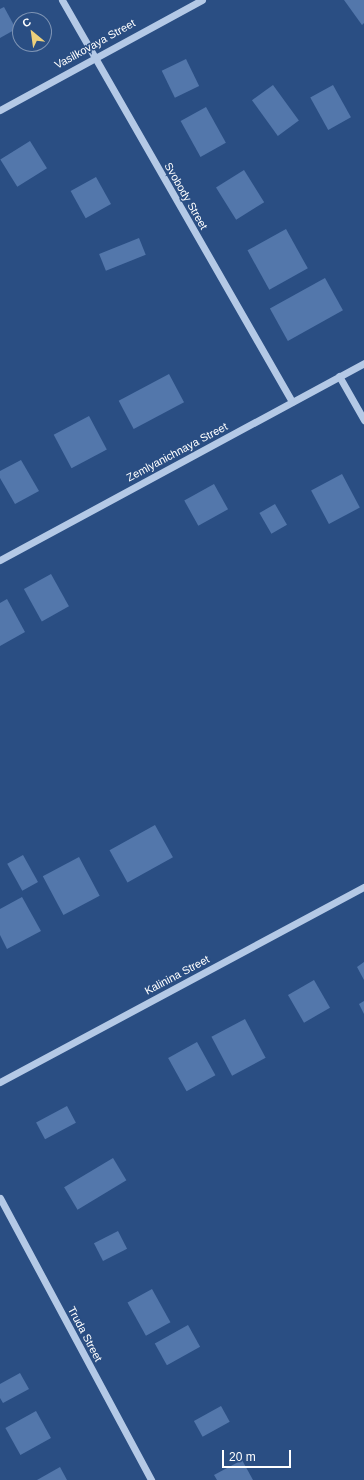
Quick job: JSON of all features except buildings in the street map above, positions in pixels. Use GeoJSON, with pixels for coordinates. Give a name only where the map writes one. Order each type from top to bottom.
{"type":"FeatureCollection","features":[{"type":"Feature","properties":{"kind":"street","name":"Svobody Street"},"geometry":{"type":"LineString","coordinates":[[62,0],[93,57],[292,402]]}},
{"type":"Feature","properties":{"kind":"street","name":"Vasilkovaya Street"},"geometry":{"type":"LineString","coordinates":[[0,110],[93,57],[202,0]]}},
{"type":"Feature","properties":{"kind":"street","name":"Zemlyanichnaya Street"},"geometry":{"type":"LineString","coordinates":[[0,560],[364,363]]}},
{"type":"Feature","properties":{"kind":"street"},"geometry":{"type":"LineString","coordinates":[[339,376],[364,420]]}},
{"type":"Feature","properties":{"kind":"street","name":"Kalinina Street"},"geometry":{"type":"LineString","coordinates":[[0,1082],[364,887]]}},
{"type":"Feature","properties":{"kind":"street","name":"Truda Street"},"geometry":{"type":"LineString","coordinates":[[0,1198],[151,1480]]}}]}
